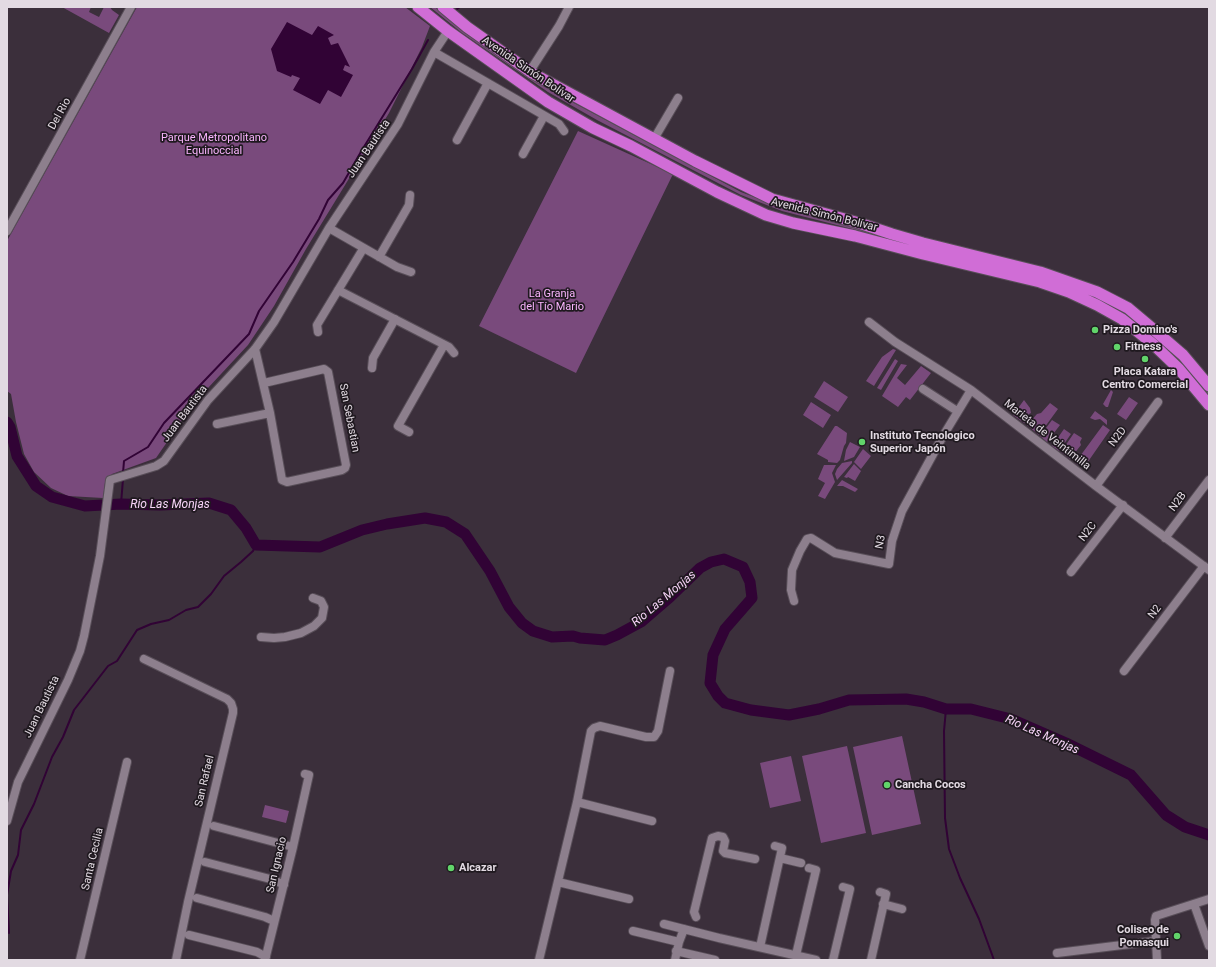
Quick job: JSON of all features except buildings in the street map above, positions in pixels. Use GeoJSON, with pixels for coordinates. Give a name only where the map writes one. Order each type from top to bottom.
{"type":"FeatureCollection","features":[{"type":"Feature","properties":{"kind":"highway","name":"Avenida Simón Bolívar"},"geometry":{"type":"LineString","coordinates":[[418,7],[448,31],[548,102],[593,128],[631,146],[717,192],[766,215],[793,223],[855,236],[1040,282],[1069,292],[1097,305],[1122,319],[1154,344],[1179,369],[1209,405]]}},
{"type":"Feature","properties":{"kind":"highway","name":"Avenida Simón Bolívar"},"geometry":{"type":"LineString","coordinates":[[443,7],[467,27],[530,71],[694,161],[772,199],[859,222],[923,243],[1040,272],[1097,292],[1128,308],[1153,328],[1183,355],[1209,386]]}},
{"type":"Feature","properties":{"kind":"street","name":"Del Rio"},"geometry":{"type":"LineString","coordinates":[[7,231],[132,7]]}},
{"type":"Feature","properties":{"kind":"street"},"geometry":{"type":"LineString","coordinates":[[530,71],[559,26],[566,9]]}},
{"type":"Feature","properties":{"kind":"street","name":"Juan Bautista"},"geometry":{"type":"LineString","coordinates":[[7,821],[18,782],[68,680],[80,651],[100,556],[110,480],[156,466],[164,461],[208,400],[255,349],[274,322],[329,228],[398,124],[434,52],[448,31]]}},
{"type":"Feature","properties":{"kind":"street"},"geometry":{"type":"LineString","coordinates":[[434,52],[559,124],[564,131]]}},
{"type":"Feature","properties":{"kind":"street"},"geometry":{"type":"LineString","coordinates":[[457,140],[488,83]]}},
{"type":"Feature","properties":{"kind":"street"},"geometry":{"type":"LineString","coordinates":[[654,139],[678,98]]}},
{"type":"Feature","properties":{"kind":"street"},"geometry":{"type":"LineString","coordinates":[[523,154],[544,116]]}},
{"type":"Feature","properties":{"kind":"street"},"geometry":{"type":"LineString","coordinates":[[379,257],[409,205],[410,195]]}},
{"type":"Feature","properties":{"kind":"street"},"geometry":{"type":"LineString","coordinates":[[329,228],[363,249],[397,267],[411,272]]}},
{"type":"Feature","properties":{"kind":"street"},"geometry":{"type":"LineString","coordinates":[[318,332],[317,325],[363,249]]}},
{"type":"Feature","properties":{"kind":"street"},"geometry":{"type":"LineString","coordinates":[[338,290],[449,347],[454,353]]}},
{"type":"Feature","properties":{"kind":"street"},"geometry":{"type":"LineString","coordinates":[[372,368],[373,358],[395,319]]}},
{"type":"Feature","properties":{"kind":"street","name":"Marieta de Veintimilla"},"geometry":{"type":"LineString","coordinates":[[869,322],[895,342],[971,390],[1206,568]]}},
{"type":"Feature","properties":{"kind":"street"},"geometry":{"type":"LineString","coordinates":[[409,432],[398,426],[444,345]]}},
{"type":"Feature","properties":{"kind":"street","name":"San Sebastian"},"geometry":{"type":"LineString","coordinates":[[255,349],[270,412],[282,480],[284,481],[335,472],[345,468],[346,465],[328,372],[324,369],[264,383]]}},
{"type":"Feature","properties":{"kind":"street"},"geometry":{"type":"LineString","coordinates":[[923,389],[957,411]]}},
{"type":"Feature","properties":{"kind":"street","name":"N3"},"geometry":{"type":"LineString","coordinates":[[794,601],[791,590],[792,570],[807,539],[812,538],[835,553],[889,564],[892,541],[902,511],[957,411],[971,390]]}},
{"type":"Feature","properties":{"kind":"street","name":"N2D"},"geometry":{"type":"LineString","coordinates":[[1096,486],[1158,402]]}},
{"type":"Feature","properties":{"kind":"street"},"geometry":{"type":"LineString","coordinates":[[217,424],[270,412]]}},
{"type":"Feature","properties":{"kind":"street","name":"N2B"},"geometry":{"type":"LineString","coordinates":[[1166,538],[1209,480]]}},
{"type":"Feature","properties":{"kind":"street","name":"N2C"},"geometry":{"type":"LineString","coordinates":[[1071,572],[1123,505]]}},
{"type":"Feature","properties":{"kind":"street","name":"N2"},"geometry":{"type":"LineString","coordinates":[[1124,672],[1206,568]]}},
{"type":"Feature","properties":{"kind":"street"},"geometry":{"type":"LineString","coordinates":[[261,637],[285,637],[314,626],[322,618],[324,607],[321,602],[313,598]]}},
{"type":"Feature","properties":{"kind":"street","name":"San Rafael"},"geometry":{"type":"LineString","coordinates":[[144,659],[227,699],[231,703],[233,709],[176,960]]}},
{"type":"Feature","properties":{"kind":"street"},"geometry":{"type":"LineString","coordinates":[[538,960],[577,802],[592,729],[600,726],[646,737],[654,737],[658,731],[670,671]]}},
{"type":"Feature","properties":{"kind":"street","name":"Santa Cecilia"},"geometry":{"type":"LineString","coordinates":[[80,960],[127,762]]}},
{"type":"Feature","properties":{"kind":"street","name":"San Ignacio"},"geometry":{"type":"LineString","coordinates":[[265,958],[293,847],[307,774]]}},
{"type":"Feature","properties":{"kind":"street"},"geometry":{"type":"LineString","coordinates":[[577,802],[652,821]]}},
{"type":"Feature","properties":{"kind":"street"},"geometry":{"type":"LineString","coordinates":[[214,826],[293,847]]}},
{"type":"Feature","properties":{"kind":"street"},"geometry":{"type":"LineString","coordinates":[[693,931],[713,849],[714,837],[724,837],[725,841],[723,851],[725,853],[755,859]]}},
{"type":"Feature","properties":{"kind":"street"},"geometry":{"type":"LineString","coordinates":[[760,947],[782,848],[775,846]]}},
{"type":"Feature","properties":{"kind":"street"},"geometry":{"type":"LineString","coordinates":[[780,858],[801,863]]}},
{"type":"Feature","properties":{"kind":"street"},"geometry":{"type":"LineString","coordinates":[[205,862],[274,880],[284,885]]}},
{"type":"Feature","properties":{"kind":"street"},"geometry":{"type":"LineString","coordinates":[[796,955],[816,870],[809,868]]}},
{"type":"Feature","properties":{"kind":"street"},"geometry":{"type":"LineString","coordinates":[[558,882],[629,899]]}},
{"type":"Feature","properties":{"kind":"street"},"geometry":{"type":"LineString","coordinates":[[833,960],[850,889],[843,887]]}},
{"type":"Feature","properties":{"kind":"street"},"geometry":{"type":"LineString","coordinates":[[871,960],[886,894],[880,892]]}},
{"type":"Feature","properties":{"kind":"street"},"geometry":{"type":"LineString","coordinates":[[197,898],[265,917],[274,921]]}},
{"type":"Feature","properties":{"kind":"street"},"geometry":{"type":"LineString","coordinates":[[1157,960],[1155,940],[1156,916],[1209,899]]}},
{"type":"Feature","properties":{"kind":"street"},"geometry":{"type":"LineString","coordinates":[[883,904],[902,909]]}},
{"type":"Feature","properties":{"kind":"street"},"geometry":{"type":"LineString","coordinates":[[1194,904],[1209,946]]}},
{"type":"Feature","properties":{"kind":"street"},"geometry":{"type":"LineString","coordinates":[[664,924],[684,930],[816,960]]}},
{"type":"Feature","properties":{"kind":"street"},"geometry":{"type":"LineString","coordinates":[[674,960],[684,930]]}},
{"type":"Feature","properties":{"kind":"street"},"geometry":{"type":"LineString","coordinates":[[633,932],[679,942]]}},
{"type":"Feature","properties":{"kind":"street"},"geometry":{"type":"LineString","coordinates":[[189,935],[257,952],[265,958]]}},
{"type":"Feature","properties":{"kind":"street"},"geometry":{"type":"LineString","coordinates":[[1057,954],[1155,940]]}},
{"type":"Feature","properties":{"kind":"street"},"geometry":{"type":"LineString","coordinates":[[676,952],[715,960]]}},
{"type":"Feature","properties":{"kind":"green space"},"geometry":{"type":"Polygon","coordinates":[[[62,7],[91,7],[89,12],[99,17],[104,7],[110,7],[119,15],[109,33],[62,7]]]}},
{"type":"Feature","properties":{"kind":"green space","name":"Parque Metropolitano Equinoccial"},"geometry":{"type":"Polygon","coordinates":[[[137,7],[405,7],[430,26],[422,47],[389,113],[306,249],[274,306],[248,345],[194,403],[156,458],[112,474],[105,483],[103,498],[68,496],[51,488],[34,472],[24,454],[11,394],[7,391],[7,241],[137,7]]]}},
{"type":"Feature","properties":{"kind":"green space"},"geometry":{"type":"Polygon","coordinates":[[[430,7],[435,7],[447,18],[574,103],[741,192],[783,208],[852,225],[1085,291],[1128,314],[1180,359],[1209,391],[1209,396],[1188,373],[1119,312],[864,232],[782,211],[741,195],[597,120],[548,92],[462,33],[430,7]]]}},
{"type":"Feature","properties":{"kind":"green space","name":"La Granja del Tío Mario"},"geometry":{"type":"Polygon","coordinates":[[[578,131],[673,174],[576,373],[479,326],[578,131]]]}},
{"type":"Feature","properties":{"kind":"green space"},"geometry":{"type":"Polygon","coordinates":[[[893,349],[896,350],[874,386],[866,381],[882,357],[893,349]]]}},
{"type":"Feature","properties":{"kind":"green space"},"geometry":{"type":"Polygon","coordinates":[[[895,359],[898,361],[881,390],[877,388],[895,359]]]}},
{"type":"Feature","properties":{"kind":"green space"},"geometry":{"type":"Polygon","coordinates":[[[901,364],[907,365],[897,378],[905,385],[921,366],[931,373],[910,400],[906,397],[898,407],[882,396],[901,364]]]}},
{"type":"Feature","properties":{"kind":"green space"},"geometry":{"type":"Polygon","coordinates":[[[824,381],[848,397],[838,412],[814,397],[824,381]]]}},
{"type":"Feature","properties":{"kind":"green space"},"geometry":{"type":"Polygon","coordinates":[[[1111,390],[1113,392],[1108,407],[1106,407],[1103,404],[1111,390]]]}},
{"type":"Feature","properties":{"kind":"green space"},"geometry":{"type":"Polygon","coordinates":[[[1129,397],[1138,403],[1126,420],[1117,414],[1129,397]]]}},
{"type":"Feature","properties":{"kind":"green space"},"geometry":{"type":"Polygon","coordinates":[[[1024,400],[1030,408],[1031,413],[1029,414],[1029,418],[1024,423],[1013,415],[1024,400]]]}},
{"type":"Feature","properties":{"kind":"green space"},"geometry":{"type":"Polygon","coordinates":[[[811,402],[831,415],[823,428],[803,415],[811,402]]]}},
{"type":"Feature","properties":{"kind":"green space"},"geometry":{"type":"Polygon","coordinates":[[[1050,403],[1058,409],[1039,435],[1027,425],[1050,403]]]}},
{"type":"Feature","properties":{"kind":"green space"},"geometry":{"type":"Polygon","coordinates":[[[1095,411],[1107,420],[1107,425],[1100,419],[1095,420],[1090,418],[1095,411]]]}},
{"type":"Feature","properties":{"kind":"green space"},"geometry":{"type":"Polygon","coordinates":[[[1052,420],[1060,425],[1047,442],[1040,436],[1052,420]]]}},
{"type":"Feature","properties":{"kind":"green space"},"geometry":{"type":"Polygon","coordinates":[[[1103,425],[1110,430],[1085,466],[1075,463],[1103,425]]]}},
{"type":"Feature","properties":{"kind":"green space"},"geometry":{"type":"Polygon","coordinates":[[[835,426],[847,433],[846,443],[840,460],[837,463],[828,462],[828,460],[817,454],[835,426]]]}},
{"type":"Feature","properties":{"kind":"green space"},"geometry":{"type":"Polygon","coordinates":[[[1064,429],[1071,434],[1059,451],[1052,446],[1064,429]]]}},
{"type":"Feature","properties":{"kind":"green space"},"geometry":{"type":"Polygon","coordinates":[[[1074,433],[1082,438],[1080,442],[1081,445],[1070,459],[1061,452],[1074,433]]]}},
{"type":"Feature","properties":{"kind":"green space"},"geometry":{"type":"Polygon","coordinates":[[[850,442],[860,447],[854,457],[844,461],[846,450],[850,442]]]}},
{"type":"Feature","properties":{"kind":"green space"},"geometry":{"type":"Polygon","coordinates":[[[863,449],[871,456],[861,469],[854,462],[863,449]]]}},
{"type":"Feature","properties":{"kind":"green space"},"geometry":{"type":"Polygon","coordinates":[[[852,461],[852,463],[837,480],[835,474],[837,469],[842,463],[852,461]]]}},
{"type":"Feature","properties":{"kind":"green space"},"geometry":{"type":"Polygon","coordinates":[[[854,464],[861,471],[855,481],[848,477],[844,477],[854,464]]]}},
{"type":"Feature","properties":{"kind":"green space"},"geometry":{"type":"Polygon","coordinates":[[[824,465],[836,465],[832,473],[835,482],[825,499],[818,496],[825,483],[818,479],[824,465]]]}},
{"type":"Feature","properties":{"kind":"green space"},"geometry":{"type":"Polygon","coordinates":[[[842,480],[858,489],[855,492],[843,486],[837,486],[842,480]]]}},
{"type":"Feature","properties":{"kind":"green space","name":"Cancha Cocos"},"geometry":{"type":"Polygon","coordinates":[[[902,736],[921,824],[872,835],[853,747],[902,736]]]}},
{"type":"Feature","properties":{"kind":"green space"},"geometry":{"type":"Polygon","coordinates":[[[847,746],[866,833],[821,843],[802,756],[847,746]]]}},
{"type":"Feature","properties":{"kind":"green space"},"geometry":{"type":"Polygon","coordinates":[[[791,756],[801,801],[770,808],[760,763],[791,756]]]}},
{"type":"Feature","properties":{"kind":"green space"},"geometry":{"type":"Polygon","coordinates":[[[265,805],[289,811],[286,823],[262,817],[265,805]]]}},
{"type":"Feature","properties":{"kind":"shaded area"},"geometry":{"type":"Polygon","coordinates":[[[287,22],[312,35],[318,26],[334,35],[328,38],[331,45],[338,43],[350,67],[345,65],[343,70],[353,75],[341,97],[328,90],[320,104],[293,90],[300,78],[292,75],[291,77],[277,71],[271,49],[287,22]]]}},
{"type":"Feature","properties":{"kind":"waterway"},"geometry":{"type":"LineString","coordinates":[[123,473],[124,461],[148,447],[164,423],[249,334],[259,311],[293,262],[319,219],[328,200],[343,183],[428,40]]}},
{"type":"Feature","properties":{"kind":"waterway","name":"Rio Las Monjas"},"geometry":{"type":"LineString","coordinates":[[7,422],[10,427],[17,456],[36,486],[52,497],[85,506],[209,503],[231,510],[246,528],[256,545],[320,547],[362,530],[387,524],[425,518],[446,522],[465,534],[490,571],[509,607],[522,623],[533,631],[552,637],[573,636],[605,640],[617,635],[641,622],[700,568],[711,562],[724,559],[743,567],[750,582],[752,598],[725,629],[713,655],[710,683],[718,696],[725,703],[751,710],[789,715],[819,709],[849,700],[906,699],[924,702],[946,709],[971,709],[1011,719],[1066,743],[1131,775],[1166,815],[1185,827],[1209,835]]}},
{"type":"Feature","properties":{"kind":"waterway"},"geometry":{"type":"LineString","coordinates":[[121,504],[123,479]]}},
{"type":"Feature","properties":{"kind":"waterway"},"geometry":{"type":"LineString","coordinates":[[9,933],[7,895],[11,871],[18,855],[21,830],[34,804],[52,757],[63,737],[74,710],[108,666],[117,661],[137,630],[151,624],[169,620],[186,610],[198,607],[211,594],[224,576],[253,551],[256,545]]}},
{"type":"Feature","properties":{"kind":"waterway"},"geometry":{"type":"LineString","coordinates":[[946,709],[944,731],[945,818],[949,849],[960,878],[979,919],[994,960]]}},
{"type":"Feature","properties":{"kind":"place","name":"Pizza Domino's"},"geometry":{"type":"Point","coordinates":[1095,330]}},
{"type":"Feature","properties":{"kind":"place","name":"Fitness"},"geometry":{"type":"Point","coordinates":[1117,347]}},
{"type":"Feature","properties":{"kind":"place","name":"Placa Katara Centro Comercial"},"geometry":{"type":"Point","coordinates":[1145,359]}},
{"type":"Feature","properties":{"kind":"place","name":"Instituto Tecnologico Superior Japón"},"geometry":{"type":"Point","coordinates":[862,442]}},
{"type":"Feature","properties":{"kind":"place","name":"Cancha Cocos"},"geometry":{"type":"Point","coordinates":[887,785]}},
{"type":"Feature","properties":{"kind":"place","name":"Alcazar"},"geometry":{"type":"Point","coordinates":[451,868]}},
{"type":"Feature","properties":{"kind":"place","name":"Coliseo de Pomasqui"},"geometry":{"type":"Point","coordinates":[1177,936]}}]}
